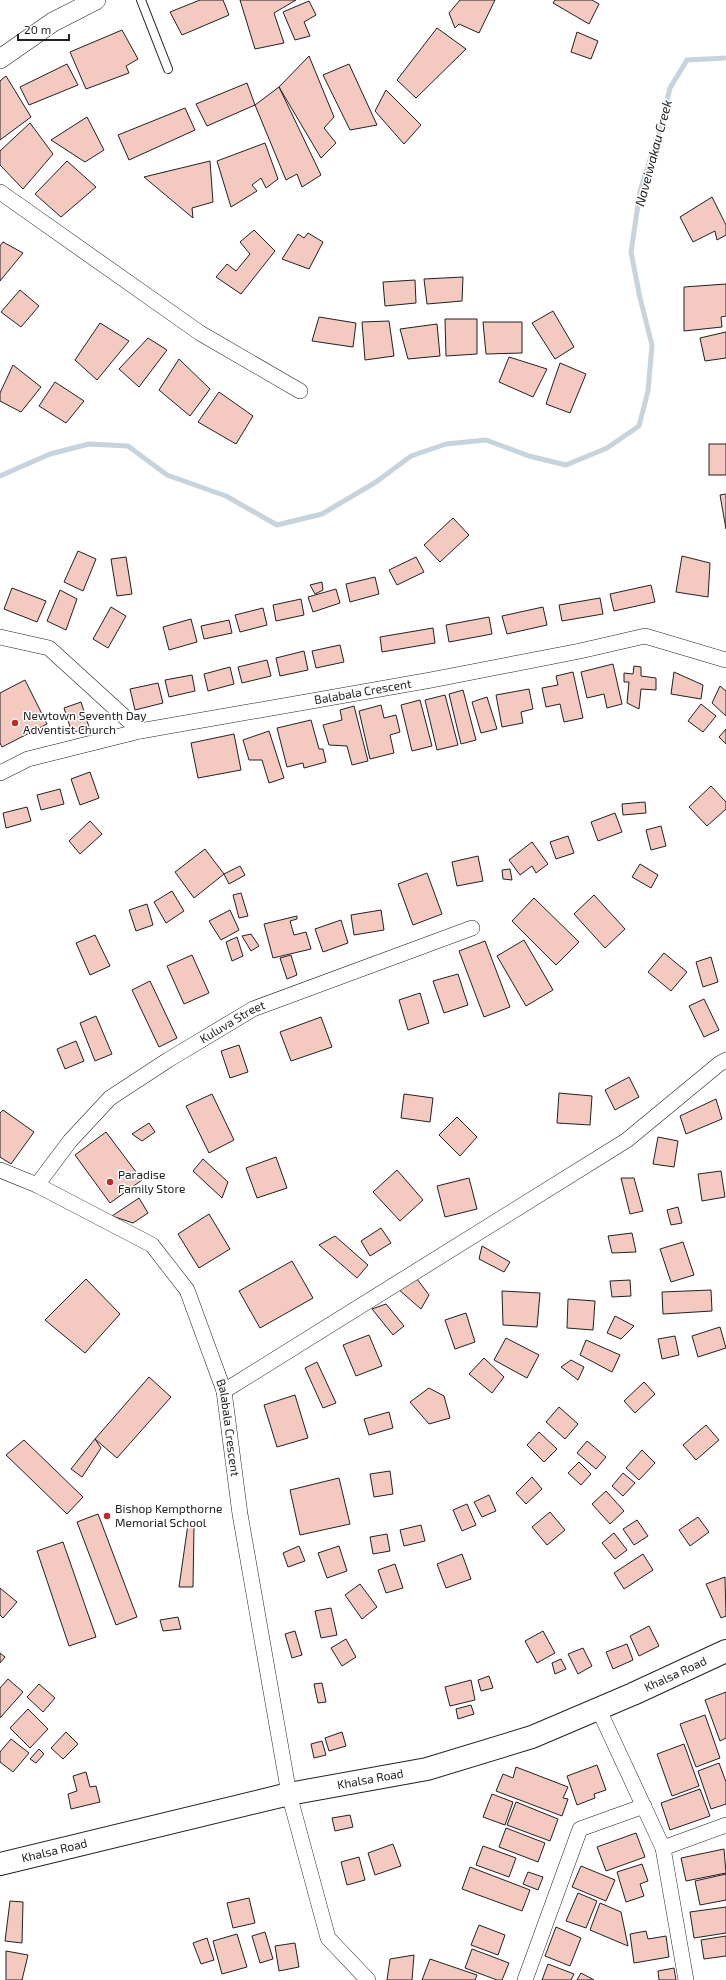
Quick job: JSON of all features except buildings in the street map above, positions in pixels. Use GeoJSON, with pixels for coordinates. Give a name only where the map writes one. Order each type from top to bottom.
{"type":"FeatureCollection","features":[{"type":"Feature","properties":{"kind":"main road","name":"Khalsa Road"},"geometry":{"type":"LineString","coordinates":[[0,1864],[289,1794],[427,1769],[532,1737],[726,1651]]}},
{"type":"Feature","properties":{"kind":"street"},"geometry":{"type":"LineString","coordinates":[[0,59],[53,22],[96,0]]}},
{"type":"Feature","properties":{"kind":"street"},"geometry":{"type":"LineString","coordinates":[[0,192],[200,333],[300,391]]}},
{"type":"Feature","properties":{"kind":"street","name":"Balabala Crescent"},"geometry":{"type":"LineString","coordinates":[[0,772],[28,759],[140,731],[431,680],[580,651],[645,636],[726,660]]}},
{"type":"Feature","properties":{"kind":"street"},"geometry":{"type":"LineString","coordinates":[[0,637],[48,648],[140,731]]}},
{"type":"Feature","properties":{"kind":"street","name":"Kuluva Street"},"geometry":{"type":"LineString","coordinates":[[37,1185],[70,1141],[110,1098],[168,1060],[253,1009],[472,928]]}},
{"type":"Feature","properties":{"kind":"street"},"geometry":{"type":"LineString","coordinates":[[224,1391],[627,1140],[719,1064],[726,1060]]}},
{"type":"Feature","properties":{"kind":"street","name":"Balabala Crescent"},"geometry":{"type":"LineString","coordinates":[[0,1170],[37,1185],[152,1245],[187,1290],[224,1391],[240,1514],[289,1794],[328,1938],[368,1980]]}},
{"type":"Feature","properties":{"kind":"street"},"geometry":{"type":"LineString","coordinates":[[598,1708],[664,1848],[686,1980]]}},
{"type":"Feature","properties":{"kind":"street"},"geometry":{"type":"LineString","coordinates":[[525,1980],[580,1829],[644,1806]]}},
{"type":"Feature","properties":{"kind":"street"},"geometry":{"type":"LineString","coordinates":[[664,1848],[726,1825]]}},
{"type":"Feature","properties":{"kind":"lane"},"geometry":{"type":"LineString","coordinates":[[141,0],[168,70]]}},
{"type":"Feature","properties":{"kind":"waterway","name":"Naveiwakau Creek"},"geometry":{"type":"LineString","coordinates":[[0,476],[50,454],[89,444],[128,446],[167,475],[226,496],[277,525],[322,514],[376,482],[411,456],[446,444],[486,440],[529,456],[566,465],[607,448],[639,426],[648,391],[652,345],[640,298],[631,252],[640,191],[660,129],[670,88],[687,60],[726,58]]}},
{"type":"Feature","properties":{"kind":"place","name":"Newtown Seventh Day Adventist Church"},"geometry":{"type":"Point","coordinates":[15,723]}},
{"type":"Feature","properties":{"kind":"place","name":"Paradise Family Store"},"geometry":{"type":"Point","coordinates":[110,1182]}},
{"type":"Feature","properties":{"kind":"place","name":"Bishop Kempthorne Memorial School"},"geometry":{"type":"Point","coordinates":[107,1516]}}]}
